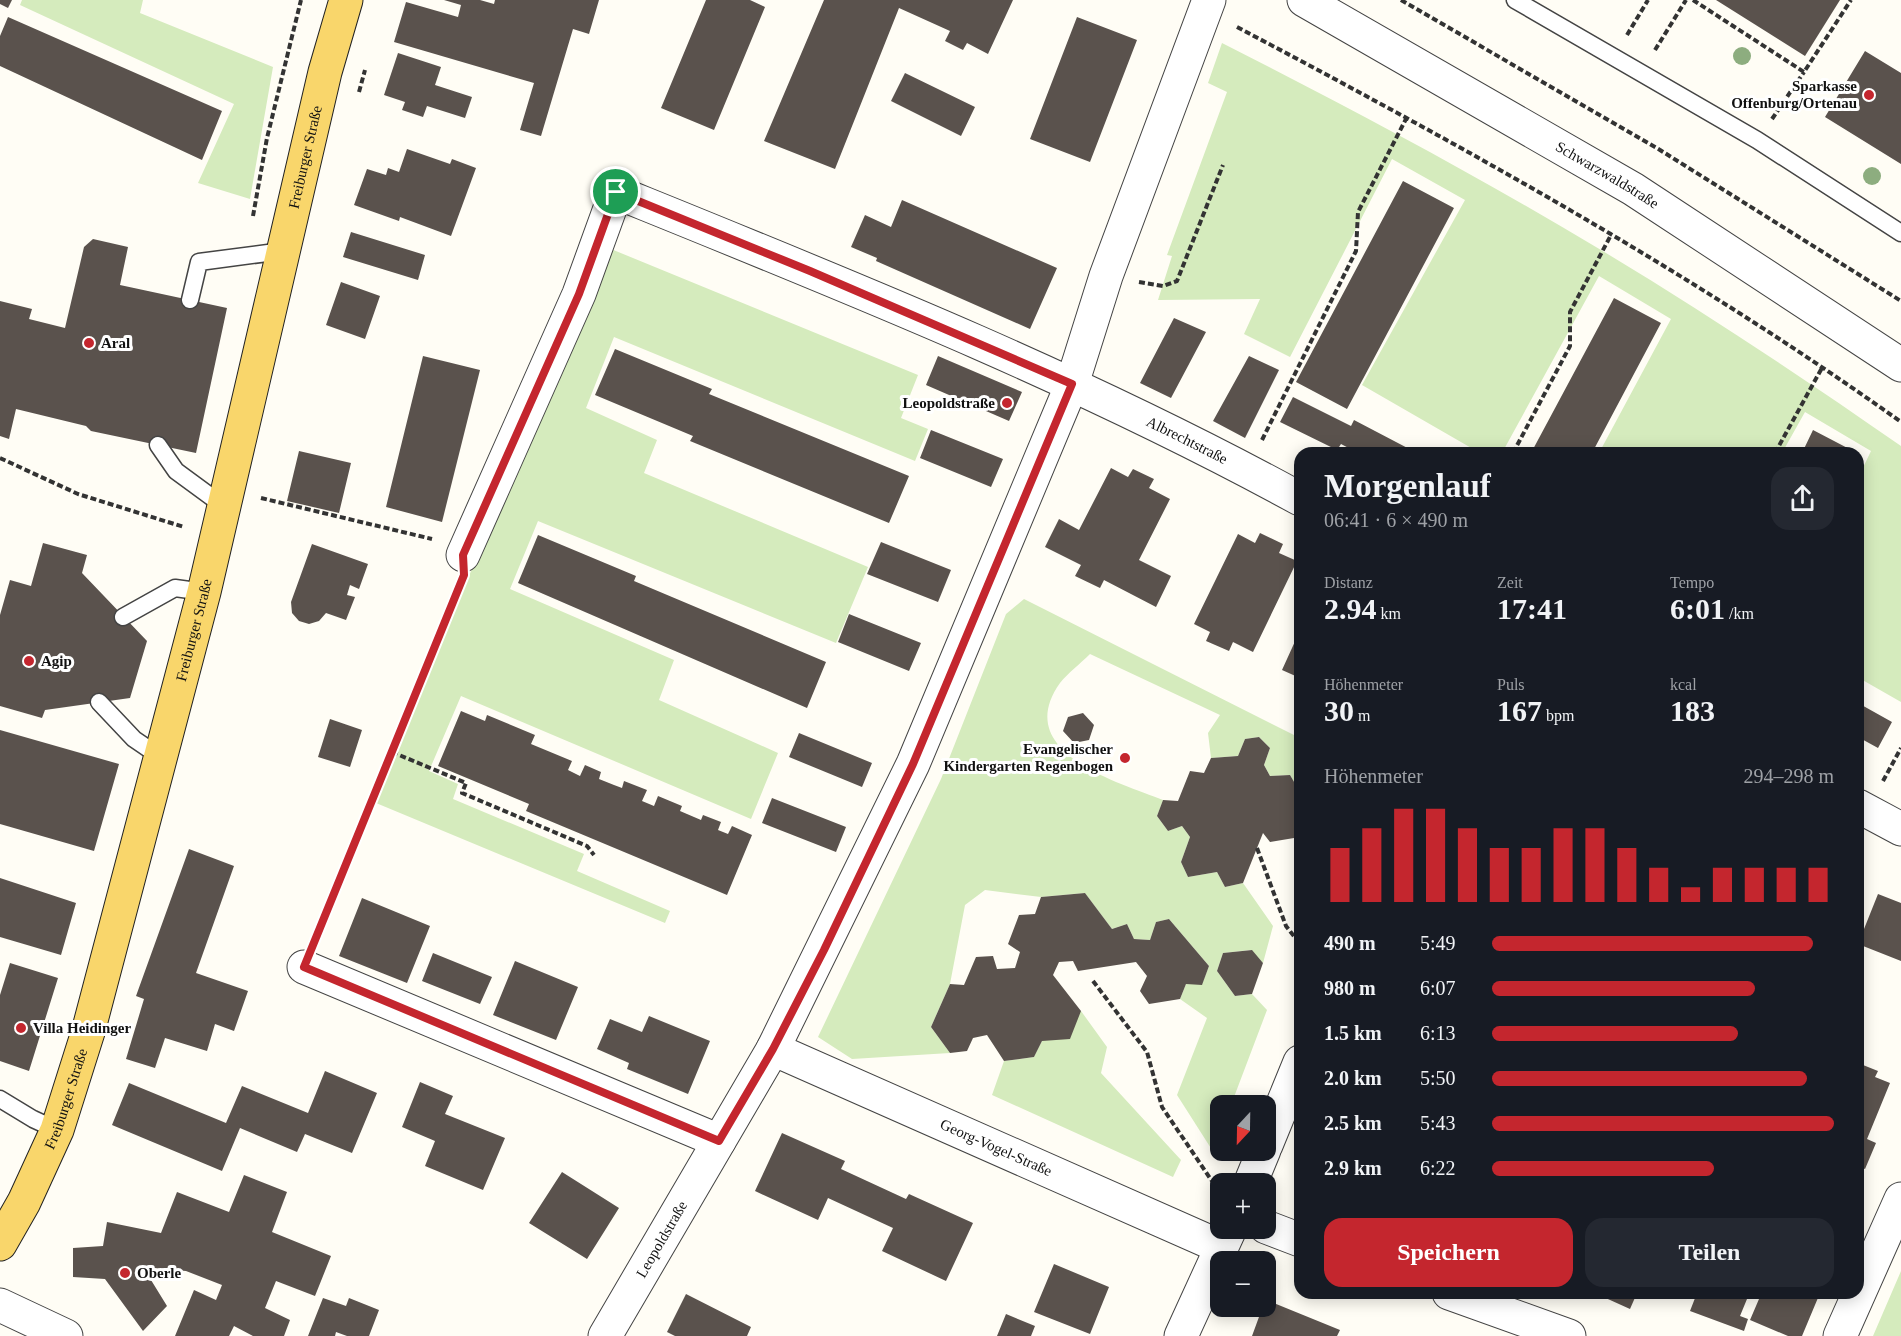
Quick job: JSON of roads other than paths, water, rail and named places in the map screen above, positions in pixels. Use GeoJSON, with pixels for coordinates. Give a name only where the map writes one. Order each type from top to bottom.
{"type":"FeatureCollection","features":[{"type":"Feature","properties":{"kind":"main road","name":"Freiburger Straße"},"geometry":{"type":"LineString","coordinates":[[0,1244],[24,1202],[57,1130],[88,1032],[204,592],[325,72],[346,0]]}},
{"type":"Feature","properties":{"kind":"street","name":"Schwarzwaldstraße"},"geometry":{"type":"LineString","coordinates":[[1304,0],[1633,189],[1901,365]]}},
{"type":"Feature","properties":{"kind":"street","name":"Leopoldstraße"},"geometry":{"type":"LineString","coordinates":[[605,1336],[773,1049],[913,764],[1072,384],[1106,276],[1208,5]]}},
{"type":"Feature","properties":{"kind":"street"},"geometry":{"type":"LineString","coordinates":[[463,555],[579,294],[616,192],[810,271],[1072,384]]}},
{"type":"Feature","properties":{"kind":"street","name":"Albrechtstraße"},"geometry":{"type":"LineString","coordinates":[[1072,384],[1247,470],[1294,496]]}},
{"type":"Feature","properties":{"kind":"street"},"geometry":{"type":"LineString","coordinates":[[1864,809],[1901,829]]}},
{"type":"Feature","properties":{"kind":"street"},"geometry":{"type":"LineString","coordinates":[[304,967],[719,1141]]}},
{"type":"Feature","properties":{"kind":"street","name":"Georg-Vogel-Straße"},"geometry":{"type":"LineString","coordinates":[[773,1049],[1210,1231]]}},
{"type":"Feature","properties":{"kind":"street"},"geometry":{"type":"LineString","coordinates":[[1276,1121],[1294,1077]]}},
{"type":"Feature","properties":{"kind":"street"},"geometry":{"type":"LineString","coordinates":[[1864,1282],[1901,1199]]}},
{"type":"Feature","properties":{"kind":"street"},"geometry":{"type":"LineString","coordinates":[[1276,1231],[1294,1238]]}},
{"type":"Feature","properties":{"kind":"street"},"geometry":{"type":"LineString","coordinates":[[1181,1336],[1226,1239]]}},
{"type":"Feature","properties":{"kind":"street"},"geometry":{"type":"LineString","coordinates":[[1466,1299],[1569,1336]]}},
{"type":"Feature","properties":{"kind":"street"},"geometry":{"type":"LineString","coordinates":[[1840,1336],[1856,1299]]}},
{"type":"Feature","properties":{"kind":"street"},"geometry":{"type":"LineString","coordinates":[[0,1305],[66,1336]]}},
{"type":"Feature","properties":{"kind":"lane"},"geometry":{"type":"LineString","coordinates":[[1515,0],[1757,140],[1901,233]]}},
{"type":"Feature","properties":{"kind":"lane"},"geometry":{"type":"LineString","coordinates":[[190,300],[199,262],[283,251]]}},
{"type":"Feature","properties":{"kind":"lane"},"geometry":{"type":"LineString","coordinates":[[158,445],[176,471],[225,507]]}},
{"type":"Feature","properties":{"kind":"lane"},"geometry":{"type":"LineString","coordinates":[[123,617],[175,588],[204,592]]}},
{"type":"Feature","properties":{"kind":"lane"},"geometry":{"type":"LineString","coordinates":[[99,702],[134,739],[162,758]]}},
{"type":"Feature","properties":{"kind":"lane"},"geometry":{"type":"LineString","coordinates":[[0,1099],[33,1119],[57,1130]]}},
{"type":"Feature","properties":{"kind":"place","name":"Sparkasse Offenburg/Ortenau"},"geometry":{"type":"Point","coordinates":[1869,95]}},
{"type":"Feature","properties":{"kind":"place","name":"Aral"},"geometry":{"type":"Point","coordinates":[89,343]}},
{"type":"Feature","properties":{"kind":"place","name":"Leopoldstraße"},"geometry":{"type":"Point","coordinates":[1007,403]}},
{"type":"Feature","properties":{"kind":"place","name":"Agip"},"geometry":{"type":"Point","coordinates":[29,661]}},
{"type":"Feature","properties":{"kind":"place","name":"Evangelischer Kindergarten Regenbogen"},"geometry":{"type":"Point","coordinates":[1125,758]}},
{"type":"Feature","properties":{"kind":"place","name":"Villa Heidinger"},"geometry":{"type":"Point","coordinates":[21,1028]}},
{"type":"Feature","properties":{"kind":"place","name":"Oberle"},"geometry":{"type":"Point","coordinates":[125,1273]}}]}
